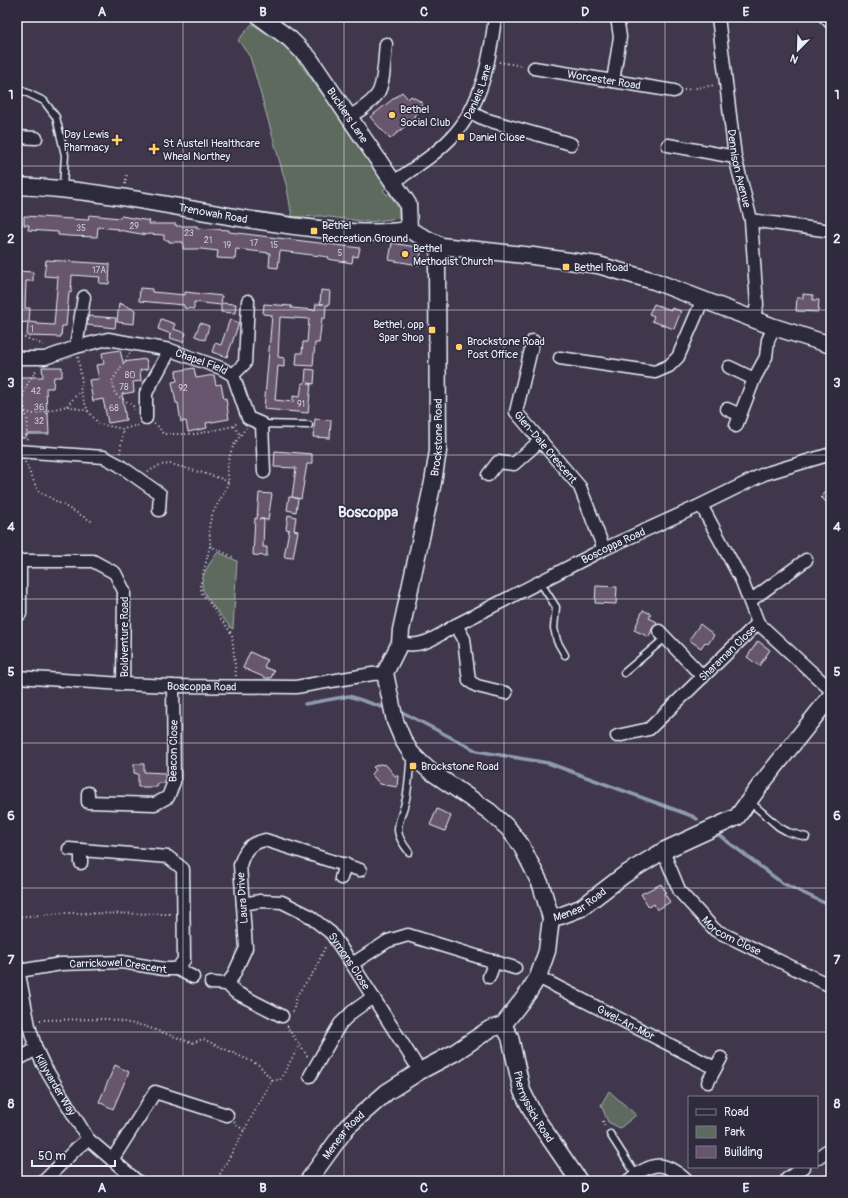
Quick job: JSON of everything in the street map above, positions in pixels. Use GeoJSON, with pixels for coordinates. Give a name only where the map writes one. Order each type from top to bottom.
{"type":"FeatureCollection","features":[{"type":"Feature","properties":{"kind":"street","name":"Bucklers Lane"},"geometry":{"type":"LineString","coordinates":[[261,17],[290,39],[309,58],[408,204],[409,230]]}},
{"type":"Feature","properties":{"kind":"street","name":"Daniels Lane"},"geometry":{"type":"LineString","coordinates":[[394,182],[439,150],[453,136],[470,112],[481,89],[492,45],[495,17]]}},
{"type":"Feature","properties":{"kind":"street"},"geometry":{"type":"LineString","coordinates":[[613,81],[620,36],[617,17]]}},
{"type":"Feature","properties":{"kind":"street","name":"Dennison Avenue"},"geometry":{"type":"LineString","coordinates":[[718,17],[735,157],[752,220],[758,305],[753,319]]}},
{"type":"Feature","properties":{"kind":"street"},"geometry":{"type":"LineString","coordinates":[[825,17],[831,24]]}},
{"type":"Feature","properties":{"kind":"street"},"geometry":{"type":"LineString","coordinates":[[349,117],[368,105],[378,95],[382,82],[386,44]]}},
{"type":"Feature","properties":{"kind":"street","name":"Worcester Road"},"geometry":{"type":"LineString","coordinates":[[534,68],[674,91]]}},
{"type":"Feature","properties":{"kind":"street"},"geometry":{"type":"LineString","coordinates":[[470,112],[484,119],[571,144]]}},
{"type":"Feature","properties":{"kind":"street"},"geometry":{"type":"LineString","coordinates":[[17,137],[36,138]]}},
{"type":"Feature","properties":{"kind":"street"},"geometry":{"type":"LineString","coordinates":[[668,145],[735,157]]}},
{"type":"Feature","properties":{"kind":"street","name":"Trenowah Road"},"geometry":{"type":"LineString","coordinates":[[17,186],[63,189],[100,194],[291,227],[370,233],[393,233],[409,230]]}},
{"type":"Feature","properties":{"kind":"street"},"geometry":{"type":"LineString","coordinates":[[752,220],[831,231]]}},
{"type":"Feature","properties":{"kind":"street"},"geometry":{"type":"LineString","coordinates":[[409,230],[441,246],[598,265],[654,281],[774,327],[831,345]]}},
{"type":"Feature","properties":{"kind":"street","name":"Brockstone Road"},"geometry":{"type":"LineString","coordinates":[[385,673],[400,643],[401,630],[434,482],[438,451],[437,265],[441,246]]}},
{"type":"Feature","properties":{"kind":"street"},"geometry":{"type":"LineString","coordinates":[[76,347],[84,297]]}},
{"type":"Feature","properties":{"kind":"street"},"geometry":{"type":"LineString","coordinates":[[566,354],[655,372],[669,366],[678,357],[703,299]]}},
{"type":"Feature","properties":{"kind":"street","name":"Chapel Field"},"geometry":{"type":"LineString","coordinates":[[233,375],[245,363],[248,301]]}},
{"type":"Feature","properties":{"kind":"street"},"geometry":{"type":"LineString","coordinates":[[727,409],[738,420],[754,379],[766,357],[768,340],[774,327]]}},
{"type":"Feature","properties":{"kind":"street","name":"Chapel Field"},"geometry":{"type":"LineString","coordinates":[[17,356],[21,358],[45,358],[76,347],[108,339],[170,350],[221,368],[233,375],[248,418]]}},
{"type":"Feature","properties":{"kind":"street","name":"Glen-Dale Crescent"},"geometry":{"type":"LineString","coordinates":[[533,341],[516,412],[580,487],[604,549]]}},
{"type":"Feature","properties":{"kind":"street","name":"Chapel Field"},"geometry":{"type":"LineString","coordinates":[[142,421],[146,393],[170,350]]}},
{"type":"Feature","properties":{"kind":"street"},"geometry":{"type":"LineString","coordinates":[[729,367],[754,379]]}},
{"type":"Feature","properties":{"kind":"street"},"geometry":{"type":"LineString","coordinates":[[248,418],[262,424],[264,472]]}},
{"type":"Feature","properties":{"kind":"street"},"geometry":{"type":"LineString","coordinates":[[488,474],[498,462],[514,464],[541,440]]}},
{"type":"Feature","properties":{"kind":"street"},"geometry":{"type":"LineString","coordinates":[[18,450],[104,457],[119,465],[160,494],[159,510]]}},
{"type":"Feature","properties":{"kind":"street","name":"Boscoppa Road"},"geometry":{"type":"LineString","coordinates":[[400,643],[410,645],[420,644],[432,639],[456,625],[604,549],[701,505],[764,474],[831,454]]}},
{"type":"Feature","properties":{"kind":"street"},"geometry":{"type":"LineString","coordinates":[[701,505],[742,581],[758,623]]}},
{"type":"Feature","properties":{"kind":"street"},"geometry":{"type":"LineString","coordinates":[[750,601],[806,560]]}},
{"type":"Feature","properties":{"kind":"street"},"geometry":{"type":"LineString","coordinates":[[19,561],[18,597],[20,614]]}},
{"type":"Feature","properties":{"kind":"street","name":"Boldventure Road"},"geometry":{"type":"LineString","coordinates":[[19,561],[93,561],[115,574],[124,591],[123,684]]}},
{"type":"Feature","properties":{"kind":"street","name":"Sharaman Close"},"geometry":{"type":"LineString","coordinates":[[617,736],[650,729],[758,623],[831,690]]}},
{"type":"Feature","properties":{"kind":"street"},"geometry":{"type":"LineString","coordinates":[[456,625],[464,639],[469,682],[477,686],[506,693]]}},
{"type":"Feature","properties":{"kind":"street"},"geometry":{"type":"LineString","coordinates":[[662,634],[703,677]]}},
{"type":"Feature","properties":{"kind":"street"},"geometry":{"type":"LineString","coordinates":[[385,673],[395,721],[411,754],[430,771],[489,811],[508,828],[521,845],[541,885],[551,918]]}},
{"type":"Feature","properties":{"kind":"street","name":"Boscoppa Road"},"geometry":{"type":"LineString","coordinates":[[17,677],[123,684],[237,688],[296,687],[385,673]]}},
{"type":"Feature","properties":{"kind":"street","name":"Beacon Close"},"geometry":{"type":"LineString","coordinates":[[88,793],[88,802],[154,804],[168,797],[174,782],[174,686]]}},
{"type":"Feature","properties":{"kind":"street","name":"Menear Road"},"geometry":{"type":"LineString","coordinates":[[308,1181],[347,1127],[387,1092],[420,1071],[454,1053],[490,1029],[503,1025],[528,993],[538,977],[547,951],[551,918],[581,908],[624,875],[663,851],[737,817],[831,696]]}},
{"type":"Feature","properties":{"kind":"street","name":"Laura Drive"},"geometry":{"type":"LineString","coordinates":[[227,984],[233,976],[246,948],[240,864],[243,854],[253,843],[265,840],[345,864],[360,870]]}},
{"type":"Feature","properties":{"kind":"street","name":"Carrickowel Crescent"},"geometry":{"type":"LineString","coordinates":[[18,967],[122,962],[164,970],[177,969],[184,960],[183,869],[168,857],[75,850],[81,863]]}},
{"type":"Feature","properties":{"kind":"street","name":"Morcom Close"},"geometry":{"type":"LineString","coordinates":[[663,851],[680,892],[715,930],[831,986]]}},
{"type":"Feature","properties":{"kind":"street"},"geometry":{"type":"LineString","coordinates":[[341,878],[345,864]]}},
{"type":"Feature","properties":{"kind":"street","name":"Symons Close"},"geometry":{"type":"LineString","coordinates":[[243,904],[260,901],[282,902],[308,915],[331,933],[420,1071]]}},
{"type":"Feature","properties":{"kind":"street"},"geometry":{"type":"LineString","coordinates":[[352,964],[388,941],[408,935],[514,968]]}},
{"type":"Feature","properties":{"kind":"street"},"geometry":{"type":"LineString","coordinates":[[489,977],[494,961]]}},
{"type":"Feature","properties":{"kind":"street","name":"Killyvarder Way"},"geometry":{"type":"LineString","coordinates":[[18,967],[28,1021],[36,1049],[43,1064],[88,1139],[137,1181]]}},
{"type":"Feature","properties":{"kind":"street"},"geometry":{"type":"LineString","coordinates":[[177,969],[193,977]]}},
{"type":"Feature","properties":{"kind":"street","name":"Gwel-An-Mor"},"geometry":{"type":"LineString","coordinates":[[538,977],[718,1063],[708,1082]]}},
{"type":"Feature","properties":{"kind":"street"},"geometry":{"type":"LineString","coordinates":[[211,983],[227,984],[235,992],[288,1018]]}},
{"type":"Feature","properties":{"kind":"street"},"geometry":{"type":"LineString","coordinates":[[312,1071],[340,1024],[352,1012],[373,997]]}},
{"type":"Feature","properties":{"kind":"street","name":"Phernyssick Road"},"geometry":{"type":"LineString","coordinates":[[503,1025],[510,1036],[522,1091],[534,1117],[579,1181]]}},
{"type":"Feature","properties":{"kind":"street"},"geometry":{"type":"LineString","coordinates":[[17,1060],[36,1049]]}},
{"type":"Feature","properties":{"kind":"street"},"geometry":{"type":"LineString","coordinates":[[112,1160],[154,1092],[227,1115]]}},
{"type":"Feature","properties":{"kind":"street"},"geometry":{"type":"LineString","coordinates":[[44,1181],[88,1139]]}},
{"type":"Feature","properties":{"kind":"street"},"geometry":{"type":"LineString","coordinates":[[818,1157],[831,1148]]}},
{"type":"Feature","properties":{"kind":"street"},"geometry":{"type":"LineString","coordinates":[[632,1178],[646,1168],[662,1165],[675,1171],[686,1181]]}},
{"type":"Feature","properties":{"kind":"street"},"geometry":{"type":"LineString","coordinates":[[790,1179],[803,1168]]}},
{"type":"Feature","properties":{"kind":"lane"},"geometry":{"type":"LineString","coordinates":[[17,88],[44,102],[56,117],[65,154],[63,189]]}},
{"type":"Feature","properties":{"kind":"lane"},"geometry":{"type":"LineString","coordinates":[[262,424],[310,425]]}},
{"type":"Feature","properties":{"kind":"lane"},"geometry":{"type":"LineString","coordinates":[[540,582],[556,607],[554,628],[557,641],[565,655]]}},
{"type":"Feature","properties":{"kind":"lane"},"geometry":{"type":"LineString","coordinates":[[624,673],[662,634]]}},
{"type":"Feature","properties":{"kind":"lane"},"geometry":{"type":"LineString","coordinates":[[409,852],[401,842],[398,828],[406,800],[411,754]]}},
{"type":"Feature","properties":{"kind":"lane"},"geometry":{"type":"LineString","coordinates":[[749,801],[780,827],[788,832],[806,837]]}},
{"type":"Feature","properties":{"kind":"lane"},"geometry":{"type":"LineString","coordinates":[[610,1134],[632,1178]]}},
{"type":"Feature","properties":{"kind":"path"},"geometry":{"type":"LineString","coordinates":[[488,60],[534,68]]}},
{"type":"Feature","properties":{"kind":"path"},"geometry":{"type":"LineString","coordinates":[[674,91],[726,83]]}},
{"type":"Feature","properties":{"kind":"path"},"geometry":{"type":"LineString","coordinates":[[125,186],[127,174]]}},
{"type":"Feature","properties":{"kind":"path"},"geometry":{"type":"LineString","coordinates":[[17,334],[62,352]]}},
{"type":"Feature","properties":{"kind":"path"},"geometry":{"type":"LineString","coordinates":[[134,413],[133,406],[115,394],[112,381],[136,344]]}},
{"type":"Feature","properties":{"kind":"path"},"geometry":{"type":"LineString","coordinates":[[68,406],[80,391],[82,382],[76,347]]}},
{"type":"Feature","properties":{"kind":"path"},"geometry":{"type":"LineString","coordinates":[[27,439],[28,419],[25,412],[23,392],[45,358]]}},
{"type":"Feature","properties":{"kind":"path"},"geometry":{"type":"LineString","coordinates":[[80,391],[88,411],[99,424],[123,429],[142,421],[153,423],[159,427],[163,434],[196,434],[234,426],[248,418]]}},
{"type":"Feature","properties":{"kind":"path"},"geometry":{"type":"LineString","coordinates":[[25,412],[34,414],[68,406],[88,411]]}},
{"type":"Feature","properties":{"kind":"path"},"geometry":{"type":"LineString","coordinates":[[234,426],[240,435],[229,452],[227,467],[228,482],[212,514],[208,531],[210,546],[200,586],[202,592],[232,634],[237,688]]}},
{"type":"Feature","properties":{"kind":"path"},"geometry":{"type":"LineString","coordinates":[[119,465],[123,429]]}},
{"type":"Feature","properties":{"kind":"path"},"geometry":{"type":"LineString","coordinates":[[18,450],[38,491],[93,522]]}},
{"type":"Feature","properties":{"kind":"path"},"geometry":{"type":"LineString","coordinates":[[147,472],[160,465],[171,464],[220,478],[228,482]]}},
{"type":"Feature","properties":{"kind":"path"},"geometry":{"type":"LineString","coordinates":[[210,546],[233,557]]}},
{"type":"Feature","properties":{"kind":"path"},"geometry":{"type":"LineString","coordinates":[[17,917],[64,913],[183,914]]}},
{"type":"Feature","properties":{"kind":"path"},"geometry":{"type":"LineString","coordinates":[[312,1071],[300,1044],[287,1028],[288,1018],[297,995],[315,970],[331,933]]}},
{"type":"Feature","properties":{"kind":"path"},"geometry":{"type":"LineString","coordinates":[[28,1021],[108,1019],[144,1026],[192,1043],[204,1039],[259,1065],[272,1080],[280,1080],[300,1044]]}},
{"type":"Feature","properties":{"kind":"path"},"geometry":{"type":"LineString","coordinates":[[216,1181],[272,1080]]}},
{"type":"Feature","properties":{"kind":"green space"},"geometry":{"type":"Polygon","coordinates":[[[252,24],[287,46],[366,155],[386,188],[383,190],[387,195],[389,193],[399,209],[399,218],[369,222],[321,216],[292,217],[287,188],[250,57],[238,40],[252,24]]]}},
{"type":"Feature","properties":{"kind":"green space"},"geometry":{"type":"Polygon","coordinates":[[[218,552],[237,561],[233,629],[206,596],[202,586],[205,572],[218,552]]]}},
{"type":"Feature","properties":{"kind":"green space"},"geometry":{"type":"Polygon","coordinates":[[[609,1091],[636,1115],[620,1128],[608,1122],[601,1105],[609,1091]]]}},
{"type":"Feature","properties":{"kind":"building","name":"Bethel Social Club"},"geometry":{"type":"Polygon","coordinates":[[[402,92],[408,99],[411,96],[423,103],[414,116],[415,118],[390,139],[370,117],[402,92]]]}},
{"type":"Feature","properties":{"kind":"building"},"geometry":{"type":"Polygon","coordinates":[[[89,215],[120,218],[121,216],[150,221],[149,224],[197,226],[197,228],[229,230],[229,232],[360,248],[358,257],[353,256],[352,263],[328,259],[329,257],[280,251],[278,268],[269,267],[270,253],[236,249],[235,259],[217,258],[218,251],[183,249],[183,242],[169,242],[169,240],[164,240],[164,235],[147,235],[118,229],[98,227],[97,237],[69,236],[58,235],[58,232],[28,230],[29,225],[24,225],[24,216],[88,220],[89,215]]]}},
{"type":"Feature","properties":{"kind":"building","name":"Bethel Methodist Church"},"geometry":{"type":"Polygon","coordinates":[[[392,243],[422,248],[419,265],[389,260],[392,243]]]}},
{"type":"Feature","properties":{"kind":"building"},"geometry":{"type":"Polygon","coordinates":[[[46,260],[110,264],[109,284],[99,283],[100,277],[72,275],[66,326],[62,326],[61,337],[27,336],[28,322],[17,323],[17,271],[33,272],[33,281],[26,281],[25,308],[30,308],[29,322],[54,325],[58,277],[44,276],[46,260]]]}},
{"type":"Feature","properties":{"kind":"building"},"geometry":{"type":"Polygon","coordinates":[[[140,288],[152,289],[152,292],[185,295],[185,292],[222,296],[221,303],[236,304],[235,313],[221,312],[221,305],[194,302],[194,309],[184,308],[184,305],[139,301],[140,288]]]}},
{"type":"Feature","properties":{"kind":"building"},"geometry":{"type":"Polygon","coordinates":[[[321,290],[330,291],[329,305],[326,305],[325,319],[322,318],[319,343],[315,343],[313,366],[296,365],[297,353],[302,353],[303,342],[307,342],[309,319],[280,317],[278,357],[284,358],[284,367],[278,366],[275,400],[293,402],[293,396],[300,397],[302,383],[305,383],[306,369],[315,370],[314,384],[308,383],[311,384],[308,413],[264,409],[272,315],[263,314],[264,304],[292,306],[291,308],[315,310],[316,304],[320,304],[321,290]]]}},
{"type":"Feature","properties":{"kind":"building"},"geometry":{"type":"Polygon","coordinates":[[[803,294],[813,295],[813,300],[819,300],[818,312],[796,311],[797,298],[803,298],[803,294]]]}},
{"type":"Feature","properties":{"kind":"building"},"geometry":{"type":"Polygon","coordinates":[[[119,303],[135,310],[134,324],[117,322],[119,303]]]}},
{"type":"Feature","properties":{"kind":"building"},"geometry":{"type":"Polygon","coordinates":[[[654,304],[671,310],[672,308],[681,311],[674,329],[652,321],[654,316],[649,314],[654,304]]]}},
{"type":"Feature","properties":{"kind":"building"},"geometry":{"type":"Polygon","coordinates":[[[88,316],[116,318],[115,328],[87,325],[88,316]]]}},
{"type":"Feature","properties":{"kind":"building"},"geometry":{"type":"Polygon","coordinates":[[[161,319],[175,324],[173,329],[186,333],[183,342],[170,338],[172,331],[171,334],[158,329],[161,319]]]}},
{"type":"Feature","properties":{"kind":"building"},"geometry":{"type":"Polygon","coordinates":[[[230,319],[239,323],[227,357],[212,352],[215,343],[221,345],[230,319]]]}},
{"type":"Feature","properties":{"kind":"building"},"geometry":{"type":"Polygon","coordinates":[[[200,323],[209,326],[205,340],[195,336],[200,323]]]}},
{"type":"Feature","properties":{"kind":"building"},"geometry":{"type":"Polygon","coordinates":[[[120,350],[123,362],[146,359],[148,369],[140,370],[141,381],[133,382],[134,392],[122,394],[126,420],[108,423],[103,399],[93,401],[89,380],[99,379],[96,365],[104,364],[102,353],[120,350]]]}},
{"type":"Feature","properties":{"kind":"building"},"geometry":{"type":"Polygon","coordinates":[[[42,367],[62,367],[62,377],[54,377],[53,388],[46,388],[49,434],[26,434],[26,438],[17,438],[17,377],[43,377],[42,367]]]}},
{"type":"Feature","properties":{"kind":"building"},"geometry":{"type":"Polygon","coordinates":[[[194,368],[196,378],[214,375],[216,385],[221,384],[224,399],[226,398],[229,419],[206,423],[207,428],[188,432],[186,421],[181,422],[178,403],[176,403],[172,382],[177,381],[176,371],[194,368]]]}},
{"type":"Feature","properties":{"kind":"building"},"geometry":{"type":"Polygon","coordinates":[[[315,419],[331,420],[330,438],[313,437],[315,419]]]}},
{"type":"Feature","properties":{"kind":"building"},"geometry":{"type":"Polygon","coordinates":[[[275,451],[312,454],[312,464],[307,464],[301,499],[292,497],[296,468],[274,467],[275,451]]]}},
{"type":"Feature","properties":{"kind":"building"},"geometry":{"type":"Polygon","coordinates":[[[831,487],[831,507],[821,497],[831,487]]]}},
{"type":"Feature","properties":{"kind":"building"},"geometry":{"type":"Polygon","coordinates":[[[259,493],[272,494],[268,520],[264,520],[263,547],[267,547],[267,556],[253,555],[255,518],[257,519],[259,493]]]}},
{"type":"Feature","properties":{"kind":"building"},"geometry":{"type":"Polygon","coordinates":[[[289,497],[298,499],[296,512],[287,510],[289,497]]]}},
{"type":"Feature","properties":{"kind":"building"},"geometry":{"type":"Polygon","coordinates":[[[288,515],[296,517],[294,530],[298,531],[293,558],[284,557],[290,530],[286,529],[288,515]]]}},
{"type":"Feature","properties":{"kind":"building"},"geometry":{"type":"Polygon","coordinates":[[[596,586],[617,587],[616,604],[595,603],[596,586]]]}},
{"type":"Feature","properties":{"kind":"building"},"geometry":{"type":"Polygon","coordinates":[[[643,610],[651,614],[649,618],[657,622],[649,637],[634,630],[643,610]]]}},
{"type":"Feature","properties":{"kind":"building"},"geometry":{"type":"Polygon","coordinates":[[[700,624],[714,635],[708,644],[705,642],[701,648],[689,640],[700,624]]]}},
{"type":"Feature","properties":{"kind":"building"},"geometry":{"type":"Polygon","coordinates":[[[758,641],[770,650],[759,666],[747,657],[758,641]]]}},
{"type":"Feature","properties":{"kind":"building"},"geometry":{"type":"Polygon","coordinates":[[[250,652],[267,660],[264,667],[274,671],[271,678],[266,678],[243,668],[250,652]]]}},
{"type":"Feature","properties":{"kind":"building"},"geometry":{"type":"Polygon","coordinates":[[[134,764],[144,764],[144,772],[165,773],[165,783],[158,783],[157,787],[138,787],[138,774],[134,773],[134,764]]]}},
{"type":"Feature","properties":{"kind":"building"},"geometry":{"type":"Polygon","coordinates":[[[380,764],[386,765],[395,776],[398,776],[397,787],[380,784],[371,774],[376,770],[373,767],[380,764]]]}},
{"type":"Feature","properties":{"kind":"building"},"geometry":{"type":"Polygon","coordinates":[[[437,809],[451,816],[445,831],[430,825],[437,809]]]}},
{"type":"Feature","properties":{"kind":"building"},"geometry":{"type":"Polygon","coordinates":[[[661,884],[666,892],[664,893],[670,902],[657,910],[654,904],[649,907],[641,894],[661,884]]]}},
{"type":"Feature","properties":{"kind":"building"},"geometry":{"type":"Polygon","coordinates":[[[115,1065],[129,1072],[113,1109],[99,1102],[115,1065]]]}},
{"type":"Feature","properties":{"kind":"waterway"},"geometry":{"type":"LineString","coordinates":[[305,704],[349,696],[382,707]]}},
{"type":"Feature","properties":{"kind":"waterway"},"geometry":{"type":"LineString","coordinates":[[404,713],[477,751],[548,763],[697,819]]}},
{"type":"Feature","properties":{"kind":"waterway"},"geometry":{"type":"LineString","coordinates":[[715,832],[782,883],[831,906]]}},
{"type":"Feature","properties":{"kind":"place","name":"Bethel Social Club"},"geometry":{"type":"Point","coordinates":[392,115]}},
{"type":"Feature","properties":{"kind":"place","name":"Daniel Close"},"geometry":{"type":"Point","coordinates":[461,137]}},
{"type":"Feature","properties":{"kind":"place","name":"Day Lewis Pharmacy"},"geometry":{"type":"Point","coordinates":[117,140]}},
{"type":"Feature","properties":{"kind":"place","name":"St Austell Healthcare Wheal Northey"},"geometry":{"type":"Point","coordinates":[154,149]}},
{"type":"Feature","properties":{"kind":"place","name":"Bethel Recreation Ground"},"geometry":{"type":"Point","coordinates":[314,231]}},
{"type":"Feature","properties":{"kind":"place","name":"Bethel Methodist Church"},"geometry":{"type":"Point","coordinates":[405,254]}},
{"type":"Feature","properties":{"kind":"place","name":"Bethel Road"},"geometry":{"type":"Point","coordinates":[566,267]}},
{"type":"Feature","properties":{"kind":"place","name":"Bethel, opp Spar Shop"},"geometry":{"type":"Point","coordinates":[432,330]}},
{"type":"Feature","properties":{"kind":"place","name":"Brockstone Road Post Office"},"geometry":{"type":"Point","coordinates":[459,347]}},
{"type":"Feature","properties":{"kind":"place","name":"Brockstone Road"},"geometry":{"type":"Point","coordinates":[413,766]}},
{"type":"Feature","properties":{"kind":"district","name":"Boscoppa"},"geometry":{"type":"Point","coordinates":[368,512]}}]}
